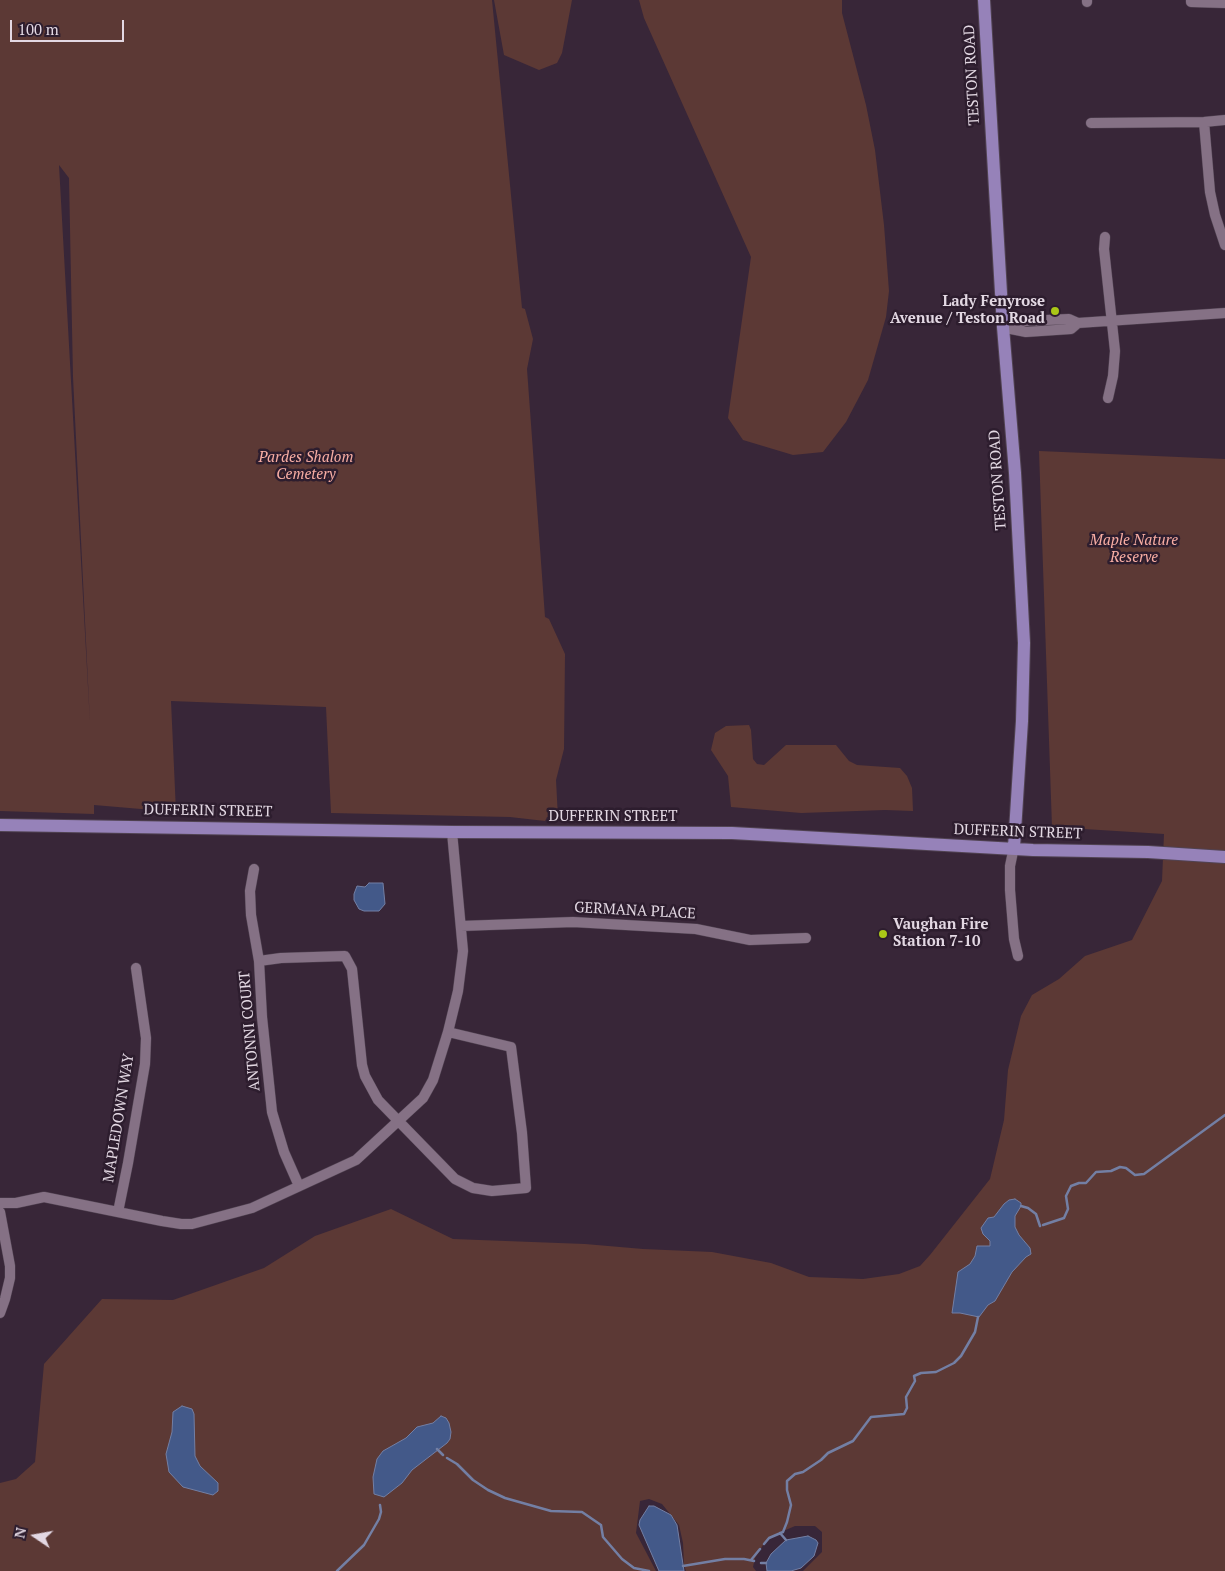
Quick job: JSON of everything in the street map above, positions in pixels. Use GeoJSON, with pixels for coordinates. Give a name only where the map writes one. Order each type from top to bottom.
{"type":"FeatureCollection","features":[{"type":"Feature","properties":{"kind":"main road","name":"TESTON ROAD"},"geometry":{"type":"LineString","coordinates":[[984,0],[1003,327],[1015,473],[1024,643],[1022,721],[1014,848]]}},
{"type":"Feature","properties":{"kind":"main road","name":"DUFFERIN STREET"},"geometry":{"type":"LineString","coordinates":[[0,825],[452,832],[732,833],[1034,850],[1148,852],[1225,857]]}},
{"type":"Feature","properties":{"kind":"street"},"geometry":{"type":"LineString","coordinates":[[1191,0],[1192,2],[1225,3]]}},
{"type":"Feature","properties":{"kind":"street"},"geometry":{"type":"LineString","coordinates":[[1091,123],[1204,122],[1225,120]]}},
{"type":"Feature","properties":{"kind":"street"},"geometry":{"type":"LineString","coordinates":[[1204,122],[1210,192],[1225,245]]}},
{"type":"Feature","properties":{"kind":"street"},"geometry":{"type":"LineString","coordinates":[[1105,237],[1104,248],[1115,362],[1108,398]]}},
{"type":"Feature","properties":{"kind":"street"},"geometry":{"type":"LineString","coordinates":[[1003,327],[1024,321],[1069,319],[1078,324],[1225,313]]}},
{"type":"Feature","properties":{"kind":"street"},"geometry":{"type":"LineString","coordinates":[[0,1204],[16,1203],[44,1197],[181,1224],[192,1224],[252,1208],[356,1160],[423,1098],[433,1080],[448,1032],[458,991],[463,951],[452,832]]}},
{"type":"Feature","properties":{"kind":"street","name":"TESTON ROAD"},"geometry":{"type":"LineString","coordinates":[[1014,848],[1010,866],[1010,890],[1014,940],[1018,956]]}},
{"type":"Feature","properties":{"kind":"street","name":"ANTONNI COURT"},"geometry":{"type":"LineString","coordinates":[[254,869],[250,890],[251,915],[259,961],[262,1017],[272,1112],[284,1152],[299,1186]]}},
{"type":"Feature","properties":{"kind":"street","name":"GERMANA PLACE"},"geometry":{"type":"LineString","coordinates":[[461,926],[573,922],[696,929],[750,940],[806,938]]}},
{"type":"Feature","properties":{"kind":"street"},"geometry":{"type":"LineString","coordinates":[[259,961],[281,958],[345,956],[352,969],[362,1065],[365,1076],[378,1100],[455,1179],[473,1188],[492,1191],[526,1188],[522,1133],[511,1047],[448,1032]]}},
{"type":"Feature","properties":{"kind":"street","name":"MAPLEDOWN WAY"},"geometry":{"type":"LineString","coordinates":[[118,1212],[145,1064],[146,1038],[136,968]]}},
{"type":"Feature","properties":{"kind":"street"},"geometry":{"type":"LineString","coordinates":[[0,1212],[10,1266],[10,1278],[0,1313]]}},
{"type":"Feature","properties":{"kind":"green space","name":"Pardes Shalom Cemetery"},"geometry":{"type":"Polygon","coordinates":[[[0,0],[492,0],[522,308],[525,309],[533,339],[527,369],[545,617],[549,619],[565,654],[564,749],[556,780],[558,818],[547,817],[545,821],[510,817],[331,813],[326,707],[171,701],[176,812],[94,805],[94,814],[0,811],[0,0]],[[59,165],[90,723],[73,377],[69,178],[59,165]]]}},
{"type":"Feature","properties":{"kind":"green space"},"geometry":{"type":"Polygon","coordinates":[[[494,0],[572,0],[562,53],[557,63],[539,70],[504,55],[494,0]]]}},
{"type":"Feature","properties":{"kind":"green space"},"geometry":{"type":"Polygon","coordinates":[[[639,0],[842,0],[842,13],[866,105],[875,150],[884,225],[889,291],[886,317],[868,380],[846,422],[823,452],[793,455],[743,440],[728,418],[751,257],[644,18],[639,0]]]}},
{"type":"Feature","properties":{"kind":"green space","name":"Maple Nature Reserve"},"geometry":{"type":"Polygon","coordinates":[[[1039,451],[1225,459],[1225,1571],[803,1571],[822,1552],[822,1532],[815,1526],[795,1526],[765,1542],[755,1558],[753,1567],[756,1571],[686,1571],[679,1525],[662,1504],[649,1499],[640,1501],[636,1533],[656,1571],[0,1571],[0,1483],[16,1479],[35,1462],[44,1364],[102,1299],[173,1300],[264,1268],[315,1236],[391,1209],[453,1239],[585,1244],[712,1252],[771,1263],[809,1277],[863,1279],[899,1274],[920,1266],[990,1179],[1004,1120],[1008,1070],[1021,1016],[1032,995],[1059,979],[1085,956],[1132,940],[1162,881],[1164,834],[1052,827],[1039,451]]]}},
{"type":"Feature","properties":{"kind":"green space"},"geometry":{"type":"Polygon","coordinates":[[[749,725],[753,759],[757,764],[764,765],[786,745],[836,745],[849,761],[857,765],[900,768],[907,776],[912,788],[913,811],[801,813],[731,807],[728,776],[711,750],[715,733],[726,726],[749,725]]]}},
{"type":"Feature","properties":{"kind":"water"},"geometry":{"type":"Polygon","coordinates":[[[369,883],[383,883],[385,904],[379,911],[359,909],[354,900],[357,886],[365,887],[369,883]]]}},
{"type":"Feature","properties":{"kind":"water"},"geometry":{"type":"Polygon","coordinates":[[[1015,1199],[1021,1203],[1021,1206],[1015,1216],[1015,1227],[1030,1248],[1031,1254],[1012,1272],[995,1301],[988,1305],[979,1317],[952,1313],[958,1272],[970,1264],[975,1256],[977,1246],[990,1246],[990,1241],[983,1234],[981,1228],[988,1218],[994,1217],[1004,1204],[1009,1200],[1015,1199]]]}},
{"type":"Feature","properties":{"kind":"water"},"geometry":{"type":"Polygon","coordinates":[[[182,1406],[192,1409],[194,1414],[195,1456],[200,1466],[218,1483],[218,1491],[213,1495],[183,1487],[169,1472],[166,1454],[172,1432],[173,1412],[182,1406]]]}},
{"type":"Feature","properties":{"kind":"water"},"geometry":{"type":"Polygon","coordinates":[[[441,1416],[446,1418],[451,1432],[447,1443],[412,1470],[402,1483],[384,1497],[374,1494],[373,1477],[377,1459],[383,1451],[406,1438],[417,1427],[433,1423],[441,1416]]]}},
{"type":"Feature","properties":{"kind":"water"},"geometry":{"type":"Polygon","coordinates":[[[649,1506],[654,1506],[671,1515],[677,1525],[684,1571],[659,1571],[639,1525],[649,1506]]]}},
{"type":"Feature","properties":{"kind":"water"},"geometry":{"type":"Polygon","coordinates":[[[808,1536],[818,1543],[814,1556],[801,1568],[791,1571],[767,1571],[766,1563],[771,1554],[786,1540],[808,1536]]]}},
{"type":"Feature","properties":{"kind":"waterway"},"geometry":{"type":"LineString","coordinates":[[1043,1225],[1064,1218],[1068,1209],[1066,1196],[1071,1186],[1086,1183],[1096,1172],[1111,1171],[1120,1167],[1126,1168],[1135,1175],[1144,1174],[1225,1115]]}},
{"type":"Feature","properties":{"kind":"waterway"},"geometry":{"type":"LineString","coordinates":[[1021,1206],[1028,1208],[1036,1214],[1040,1226]]}},
{"type":"Feature","properties":{"kind":"waterway"},"geometry":{"type":"LineString","coordinates":[[764,1544],[769,1538],[783,1532],[787,1522],[791,1505],[787,1481],[795,1474],[803,1472],[821,1460],[828,1453],[853,1441],[871,1417],[904,1414],[907,1408],[906,1397],[915,1381],[914,1376],[921,1373],[936,1372],[954,1363],[961,1356],[975,1332],[978,1317]]}},
{"type":"Feature","properties":{"kind":"waterway"},"geometry":{"type":"LineString","coordinates":[[437,1449],[443,1455]]}},
{"type":"Feature","properties":{"kind":"waterway"},"geometry":{"type":"LineString","coordinates":[[447,1458],[457,1464],[473,1480],[505,1498],[551,1511],[582,1512],[601,1525],[603,1537],[622,1559],[634,1568],[649,1571]]}},
{"type":"Feature","properties":{"kind":"waterway"},"geometry":{"type":"LineString","coordinates":[[337,1571],[364,1545],[379,1519],[380,1505]]}},
{"type":"Feature","properties":{"kind":"waterway"},"geometry":{"type":"LineString","coordinates":[[780,1533],[786,1540]]}},
{"type":"Feature","properties":{"kind":"waterway"},"geometry":{"type":"LineString","coordinates":[[751,1560],[760,1549]]}},
{"type":"Feature","properties":{"kind":"waterway"},"geometry":{"type":"LineString","coordinates":[[683,1566],[725,1559],[754,1561]]}},
{"type":"Feature","properties":{"kind":"waterway"},"geometry":{"type":"LineString","coordinates":[[761,1563],[766,1563]]}},
{"type":"Feature","properties":{"kind":"place","name":"Lady Fenyrose Avenue / Teston Road"},"geometry":{"type":"Point","coordinates":[1055,311]}},
{"type":"Feature","properties":{"kind":"place","name":"Vaughan Fire Station 7-10"},"geometry":{"type":"Point","coordinates":[883,934]}}]}
